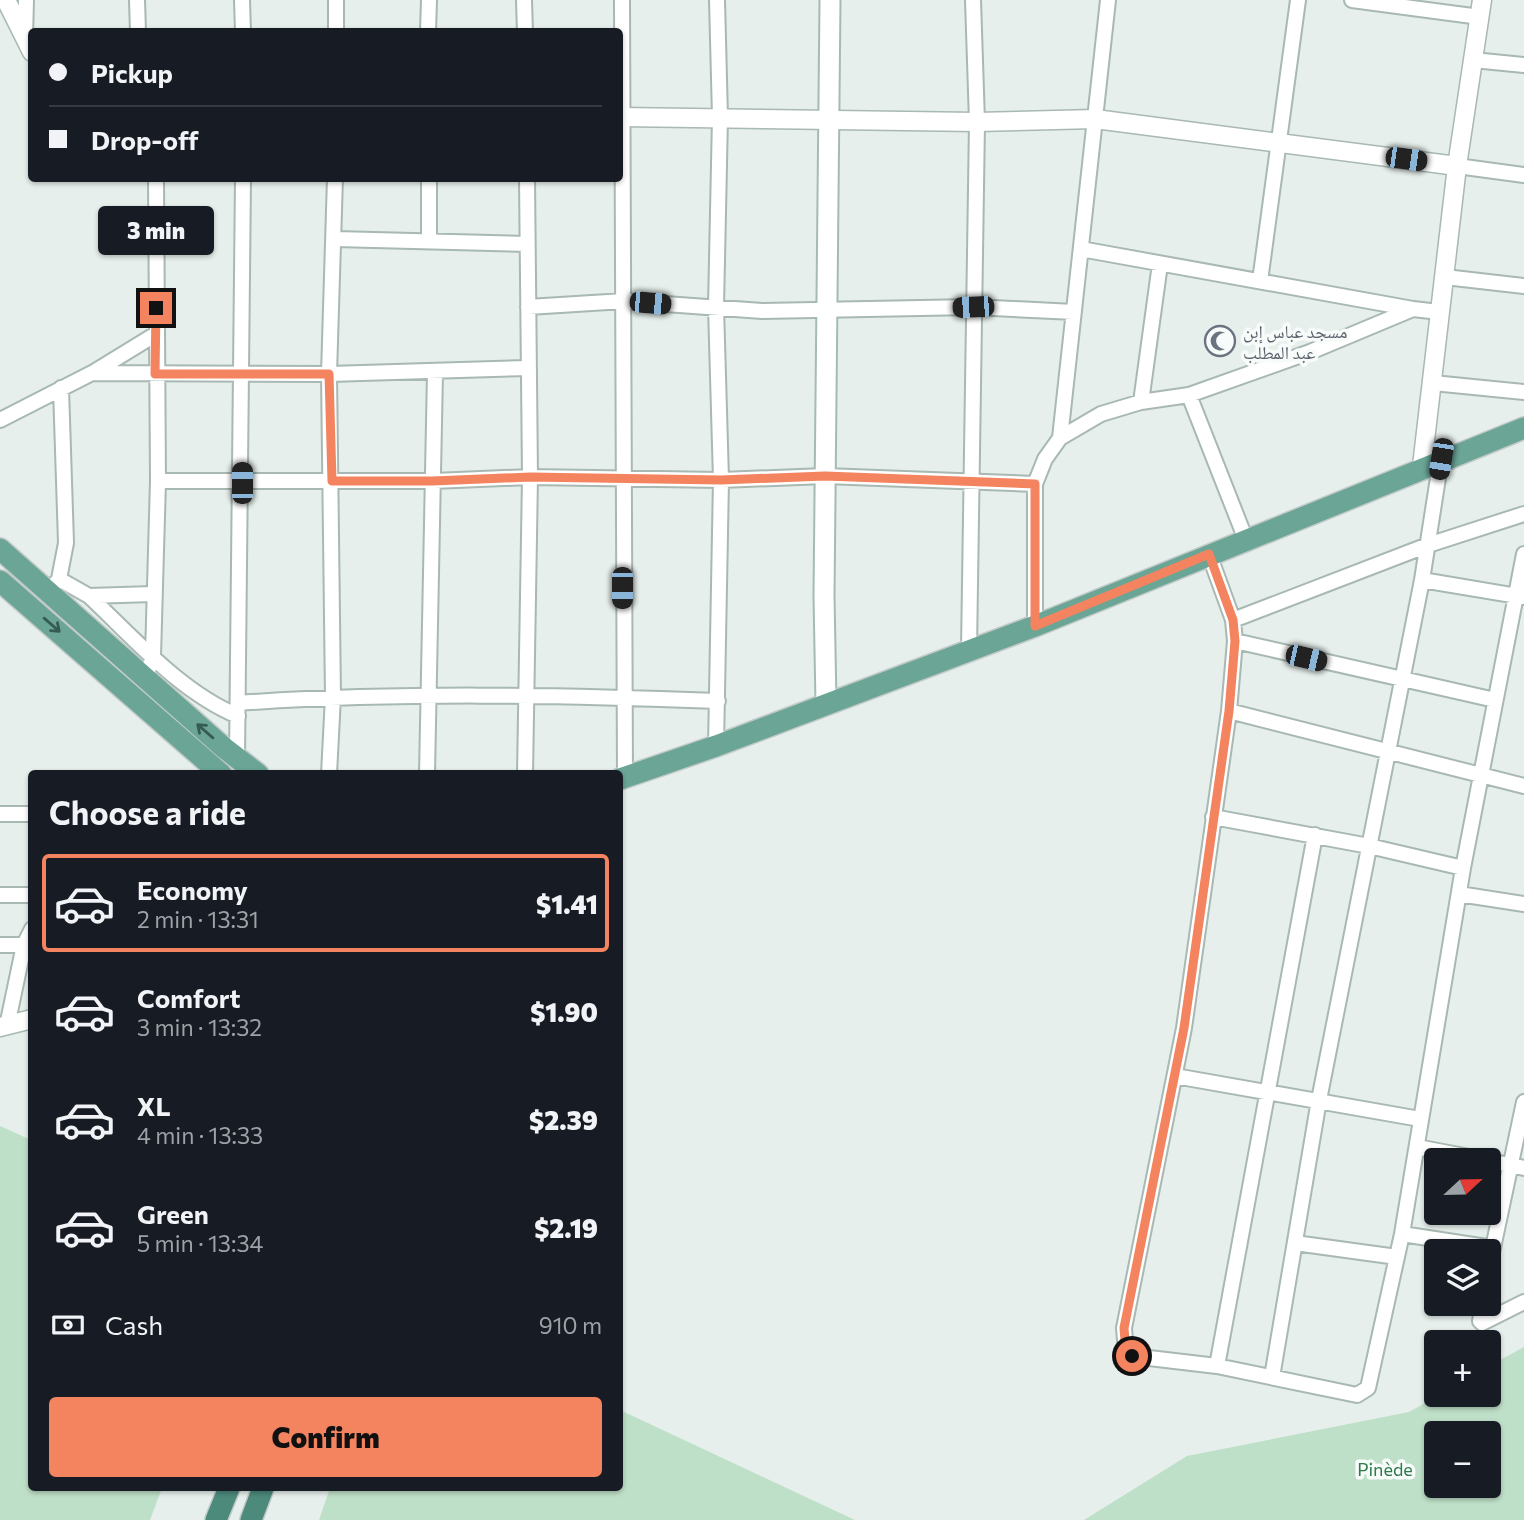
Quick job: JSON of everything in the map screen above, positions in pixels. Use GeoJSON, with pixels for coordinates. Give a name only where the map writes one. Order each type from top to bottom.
{"type":"FeatureCollection","features":[{"type":"Feature","properties":{"kind":"highway"},"geometry":{"type":"LineString","coordinates":[[216,1520],[228,1491]]}},
{"type":"Feature","properties":{"kind":"highway"},"geometry":{"type":"LineString","coordinates":[[251,1520],[262,1491]]}},
{"type":"Feature","properties":{"kind":"main road"},"geometry":{"type":"LineString","coordinates":[[826,704],[825,312],[830,0]]}},
{"type":"Feature","properties":{"kind":"main road"},"geometry":{"type":"LineString","coordinates":[[623,778],[716,746],[1035,626],[1524,428]]}},
{"type":"Feature","properties":{"kind":"main road"},"geometry":{"type":"LineString","coordinates":[[0,549],[53,586],[145,679],[253,770]]}},
{"type":"Feature","properties":{"kind":"main road"},"geometry":{"type":"LineString","coordinates":[[0,581],[215,770]]}},
{"type":"Feature","properties":{"kind":"street"},"geometry":{"type":"LineString","coordinates":[[5,0],[28,45]]}},
{"type":"Feature","properties":{"kind":"street"},"geometry":{"type":"LineString","coordinates":[[26,0],[28,45]]}},
{"type":"Feature","properties":{"kind":"street"},"geometry":{"type":"LineString","coordinates":[[137,0],[138,28]]}},
{"type":"Feature","properties":{"kind":"street"},"geometry":{"type":"LineString","coordinates":[[242,0],[243,28]]}},
{"type":"Feature","properties":{"kind":"street"},"geometry":{"type":"LineString","coordinates":[[336,0],[336,28]]}},
{"type":"Feature","properties":{"kind":"street"},"geometry":{"type":"LineString","coordinates":[[428,28],[429,0]]}},
{"type":"Feature","properties":{"kind":"street"},"geometry":{"type":"LineString","coordinates":[[524,0],[525,28]]}},
{"type":"Feature","properties":{"kind":"street"},"geometry":{"type":"LineString","coordinates":[[622,0],[622,28]]}},
{"type":"Feature","properties":{"kind":"street"},"geometry":{"type":"LineString","coordinates":[[716,746],[721,480],[716,307],[720,117],[717,0]]}},
{"type":"Feature","properties":{"kind":"street"},"geometry":{"type":"LineString","coordinates":[[969,650],[977,122],[974,0]]}},
{"type":"Feature","properties":{"kind":"street"},"geometry":{"type":"LineString","coordinates":[[1059,438],[1108,0]]}},
{"type":"Feature","properties":{"kind":"street"},"geometry":{"type":"LineString","coordinates":[[1260,281],[1298,0]]}},
{"type":"Feature","properties":{"kind":"street"},"geometry":{"type":"LineString","coordinates":[[1272,1377],[1319,1100],[1428,545],[1433,383],[1440,312],[1457,166],[1481,8],[1352,0]]}},
{"type":"Feature","properties":{"kind":"street"},"geometry":{"type":"LineString","coordinates":[[1474,60],[1524,65]]}},
{"type":"Feature","properties":{"kind":"street"},"geometry":{"type":"LineString","coordinates":[[623,117],[977,122],[1095,119],[1524,175]]}},
{"type":"Feature","properties":{"kind":"street"},"geometry":{"type":"LineString","coordinates":[[145,679],[153,656],[158,481],[155,374],[156,182]]}},
{"type":"Feature","properties":{"kind":"street"},"geometry":{"type":"LineString","coordinates":[[237,758],[242,483],[243,182]]}},
{"type":"Feature","properties":{"kind":"street"},"geometry":{"type":"LineString","coordinates":[[329,770],[333,697],[329,374],[335,182]]}},
{"type":"Feature","properties":{"kind":"street"},"geometry":{"type":"LineString","coordinates":[[429,182],[429,240]]}},
{"type":"Feature","properties":{"kind":"street"},"geometry":{"type":"LineString","coordinates":[[525,770],[530,477],[527,182]]}},
{"type":"Feature","properties":{"kind":"street"},"geometry":{"type":"LineString","coordinates":[[621,182],[624,301],[622,770]]}},
{"type":"Feature","properties":{"kind":"street"},"geometry":{"type":"LineString","coordinates":[[335,239],[527,244]]}},
{"type":"Feature","properties":{"kind":"street"},"geometry":{"type":"LineString","coordinates":[[1081,249],[1440,312]]}},
{"type":"Feature","properties":{"kind":"street"},"geometry":{"type":"LineString","coordinates":[[1141,402],[1160,264]]}},
{"type":"Feature","properties":{"kind":"street"},"geometry":{"type":"LineString","coordinates":[[1445,278],[1524,286]]}},
{"type":"Feature","properties":{"kind":"street"},"geometry":{"type":"LineString","coordinates":[[528,307],[624,301],[825,312],[973,307],[1074,312]]}},
{"type":"Feature","properties":{"kind":"street"},"geometry":{"type":"LineString","coordinates":[[1035,626],[1035,484],[1045,458],[1059,438],[1101,414],[1141,402],[1189,395],[1310,352],[1413,309]]}},
{"type":"Feature","properties":{"kind":"street"},"geometry":{"type":"LineString","coordinates":[[0,420],[92,373],[156,334]]}},
{"type":"Feature","properties":{"kind":"street"},"geometry":{"type":"LineString","coordinates":[[92,373],[435,373],[528,368]]}},
{"type":"Feature","properties":{"kind":"street"},"geometry":{"type":"LineString","coordinates":[[427,770],[435,373]]}},
{"type":"Feature","properties":{"kind":"street"},"geometry":{"type":"LineString","coordinates":[[1433,383],[1524,392]]}},
{"type":"Feature","properties":{"kind":"street"},"geometry":{"type":"LineString","coordinates":[[61,388],[66,543],[53,586],[89,596],[153,594]]}},
{"type":"Feature","properties":{"kind":"street"},"geometry":{"type":"LineString","coordinates":[[1189,395],[1246,540]]}},
{"type":"Feature","properties":{"kind":"street"},"geometry":{"type":"LineString","coordinates":[[158,481],[433,481],[530,477],[721,480],[825,476],[1035,484]]}},
{"type":"Feature","properties":{"kind":"street"},"geometry":{"type":"LineString","coordinates":[[1233,620],[1428,545],[1524,514]]}},
{"type":"Feature","properties":{"kind":"street"},"geometry":{"type":"LineString","coordinates":[[1209,554],[1233,620],[1235,641],[1229,711],[1175,1076],[1124,1328],[1125,1345],[1132,1356],[1217,1366],[1357,1395],[1366,1391],[1402,1234],[1460,894],[1462,868],[1495,700],[1520,597],[1524,554]]}},
{"type":"Feature","properties":{"kind":"street"},"geometry":{"type":"LineString","coordinates":[[1422,580],[1520,597]]}},
{"type":"Feature","properties":{"kind":"street"},"geometry":{"type":"LineString","coordinates":[[89,596],[153,656],[199,694],[238,710],[333,697],[429,698],[526,694],[718,701]]}},
{"type":"Feature","properties":{"kind":"street"},"geometry":{"type":"LineString","coordinates":[[1235,641],[1401,681],[1495,700]]}},
{"type":"Feature","properties":{"kind":"street"},"geometry":{"type":"LineString","coordinates":[[1229,711],[1524,786]]}},
{"type":"Feature","properties":{"kind":"street"},"geometry":{"type":"LineString","coordinates":[[0,814],[28,814]]}},
{"type":"Feature","properties":{"kind":"street"},"geometry":{"type":"LineString","coordinates":[[1213,817],[1369,846],[1462,868]]}},
{"type":"Feature","properties":{"kind":"street"},"geometry":{"type":"LineString","coordinates":[[1217,1366],[1315,835]]}},
{"type":"Feature","properties":{"kind":"street"},"geometry":{"type":"LineString","coordinates":[[1460,894],[1524,904]]}},
{"type":"Feature","properties":{"kind":"street"},"geometry":{"type":"LineString","coordinates":[[0,895],[28,895]]}},
{"type":"Feature","properties":{"kind":"street"},"geometry":{"type":"LineString","coordinates":[[28,937],[4,1026],[28,1020]]}},
{"type":"Feature","properties":{"kind":"street"},"geometry":{"type":"LineString","coordinates":[[0,945],[24,945]]}},
{"type":"Feature","properties":{"kind":"street"},"geometry":{"type":"LineString","coordinates":[[1175,1076],[1420,1119]]}},
{"type":"Feature","properties":{"kind":"street"},"geometry":{"type":"LineString","coordinates":[[1496,1239],[1518,1167],[1524,1102]]}},
{"type":"Feature","properties":{"kind":"street"},"geometry":{"type":"LineString","coordinates":[[1417,1147],[1424,1148]]}},
{"type":"Feature","properties":{"kind":"street"},"geometry":{"type":"LineString","coordinates":[[1402,1234],[1434,1239]]}},
{"type":"Feature","properties":{"kind":"street"},"geometry":{"type":"LineString","coordinates":[[1295,1243],[1397,1257]]}},
{"type":"Feature","properties":{"kind":"street"},"geometry":{"type":"LineString","coordinates":[[1501,1314],[1524,1303]]}},
{"type":"Feature","properties":{"kind":"street"},"geometry":{"type":"LineString","coordinates":[[1481,1316],[1482,1323],[1497,1316]]}},
{"type":"Feature","properties":{"kind":"green space"},"geometry":{"type":"Polygon","coordinates":[[[0,1126],[28,1139],[28,1491],[161,1491],[150,1520],[0,1520],[0,1126]]]}},
{"type":"Feature","properties":{"kind":"green space","name":"Pinède"},"geometry":{"type":"Polygon","coordinates":[[[1524,1347],[1524,1520],[1084,1520],[1187,1456],[1409,1412],[1424,1404],[1424,1407],[1501,1407],[1501,1359],[1524,1347]]]}},
{"type":"Feature","properties":{"kind":"green space"},"geometry":{"type":"Polygon","coordinates":[[[623,1411],[855,1520],[319,1520],[329,1491],[623,1491],[623,1411]]]}},
{"type":"Feature","properties":{"kind":"place","name":"مسجد عباس إبن عبد المطلب"},"geometry":{"type":"Point","coordinates":[1220,341]}},
{"type":"Feature","properties":{"kind":"route"},"geometry":{"type":"LineString","coordinates":[[156,308],[155,374],[329,374],[332,481],[530,477],[721,480],[825,476],[1035,484],[1035,626],[1209,554],[1233,620],[1235,641],[1229,711],[1218,771],[1184,1028],[1124,1328],[1126,1352],[1132,1356]]}}]}
